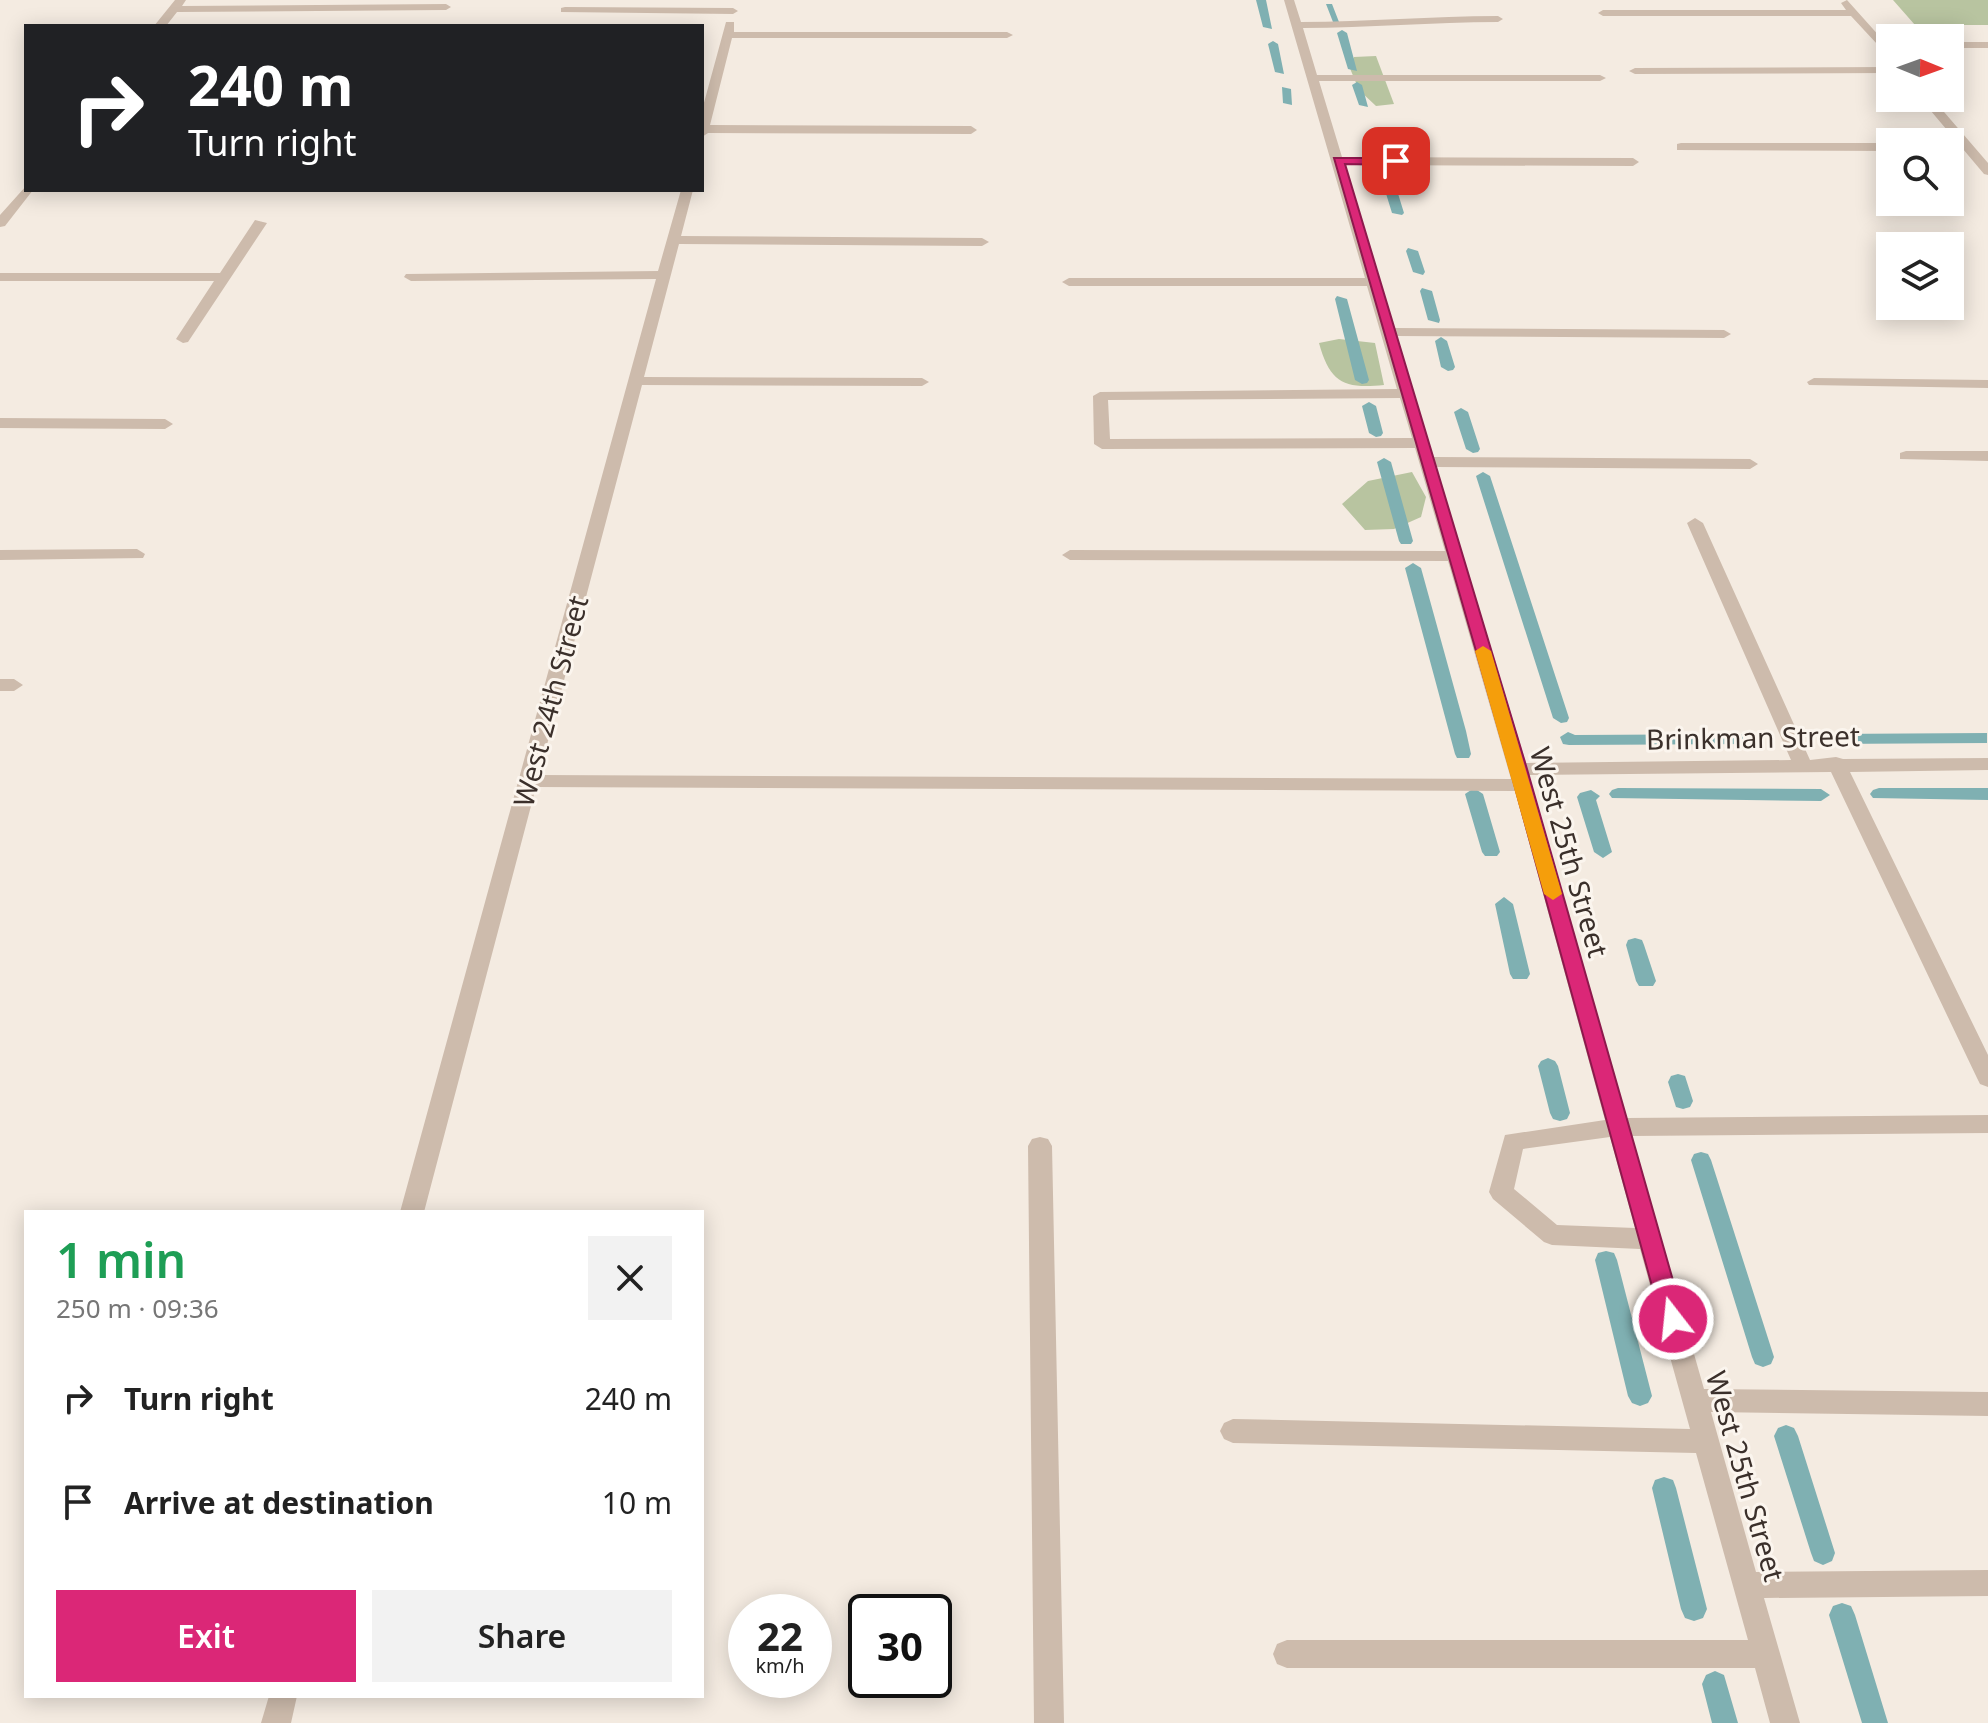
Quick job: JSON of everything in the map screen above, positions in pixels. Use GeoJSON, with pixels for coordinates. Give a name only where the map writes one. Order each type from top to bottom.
{"type":"FeatureCollection","features":[{"type":"Feature","properties":{"kind":"street","name":"West 25th Street"},"geometry":{"type":"LineString","coordinates":[[1289,0],[1520,777],[1785,1723]]}},
{"type":"Feature","properties":{"kind":"street"},"geometry":{"type":"LineString","coordinates":[[1843,0],[1876,36]]}},
{"type":"Feature","properties":{"kind":"street"},"geometry":{"type":"LineString","coordinates":[[162,24],[178,4],[446,7]]}},
{"type":"Feature","properties":{"kind":"street"},"geometry":{"type":"LineString","coordinates":[[565,10],[735,5],[716,60],[704,121]]}},
{"type":"Feature","properties":{"kind":"street"},"geometry":{"type":"LineString","coordinates":[[1603,13],[1854,13]]}},
{"type":"Feature","properties":{"kind":"street"},"geometry":{"type":"LineString","coordinates":[[1297,25],[1498,19]]}},
{"type":"Feature","properties":{"kind":"street"},"geometry":{"type":"LineString","coordinates":[[727,35],[1007,35]]}},
{"type":"Feature","properties":{"kind":"street"},"geometry":{"type":"LineString","coordinates":[[1964,45],[1988,45]]}},
{"type":"Feature","properties":{"kind":"street"},"geometry":{"type":"LineString","coordinates":[[1635,71],[1876,70]]}},
{"type":"Feature","properties":{"kind":"street"},"geometry":{"type":"LineString","coordinates":[[1313,78],[1600,78]]}},
{"type":"Feature","properties":{"kind":"street"},"geometry":{"type":"LineString","coordinates":[[1938,112],[1988,171]]}},
{"type":"Feature","properties":{"kind":"street"},"geometry":{"type":"LineString","coordinates":[[704,131],[971,130]]}},
{"type":"Feature","properties":{"kind":"street"},"geometry":{"type":"LineString","coordinates":[[1681,147],[1876,147]]}},
{"type":"Feature","properties":{"kind":"street"},"geometry":{"type":"LineString","coordinates":[[1338,161],[1633,162]]}},
{"type":"Feature","properties":{"kind":"street"},"geometry":{"type":"LineString","coordinates":[[0,223],[25,192]]}},
{"type":"Feature","properties":{"kind":"street","name":"West 24th Street"},"geometry":{"type":"LineString","coordinates":[[413,1210],[686,192]]}},
{"type":"Feature","properties":{"kind":"street"},"geometry":{"type":"LineString","coordinates":[[183,339],[260,223]]}},
{"type":"Feature","properties":{"kind":"street"},"geometry":{"type":"LineString","coordinates":[[674,240],[982,242]]}},
{"type":"Feature","properties":{"kind":"street"},"geometry":{"type":"LineString","coordinates":[[411,277],[664,275]]}},
{"type":"Feature","properties":{"kind":"street"},"geometry":{"type":"LineString","coordinates":[[0,277],[224,277]]}},
{"type":"Feature","properties":{"kind":"street"},"geometry":{"type":"LineString","coordinates":[[1069,282],[1375,282]]}},
{"type":"Feature","properties":{"kind":"street"},"geometry":{"type":"LineString","coordinates":[[1390,332],[1724,334]]}},
{"type":"Feature","properties":{"kind":"street"},"geometry":{"type":"LineString","coordinates":[[636,381],[922,382]]}},
{"type":"Feature","properties":{"kind":"street"},"geometry":{"type":"LineString","coordinates":[[1814,382],[1988,384]]}},
{"type":"Feature","properties":{"kind":"street"},"geometry":{"type":"LineString","coordinates":[[1408,393],[1100,396],[1102,444],[1750,464]]}},
{"type":"Feature","properties":{"kind":"street"},"geometry":{"type":"LineString","coordinates":[[0,423],[165,424]]}},
{"type":"Feature","properties":{"kind":"street"},"geometry":{"type":"LineString","coordinates":[[1906,456],[1988,456]]}},
{"type":"Feature","properties":{"kind":"street"},"geometry":{"type":"LineString","coordinates":[[1695,523],[1802,764]]}},
{"type":"Feature","properties":{"kind":"street"},"geometry":{"type":"LineString","coordinates":[[0,555],[137,554]]}},
{"type":"Feature","properties":{"kind":"street"},"geometry":{"type":"LineString","coordinates":[[1070,555],[1455,556]]}},
{"type":"Feature","properties":{"kind":"street"},"geometry":{"type":"LineString","coordinates":[[1836,763],[1988,1078]]}},
{"type":"Feature","properties":{"kind":"street","name":"Brinkman Street"},"geometry":{"type":"LineString","coordinates":[[528,781],[1520,777],[1836,763],[1988,764]]}},
{"type":"Feature","properties":{"kind":"street"},"geometry":{"type":"LineString","coordinates":[[1650,1239],[1552,1235],[1501,1192],[1513,1141],[1618,1127],[1988,1124]]}},
{"type":"Feature","properties":{"kind":"street"},"geometry":{"type":"LineString","coordinates":[[1040,1146],[1049,1723]]}},
{"type":"Feature","properties":{"kind":"street"},"geometry":{"type":"LineString","coordinates":[[1695,1400],[1988,1404]]}},
{"type":"Feature","properties":{"kind":"street"},"geometry":{"type":"LineString","coordinates":[[1233,1431],[1707,1441]]}},
{"type":"Feature","properties":{"kind":"street"},"geometry":{"type":"LineString","coordinates":[[1747,1585],[1988,1583]]}},
{"type":"Feature","properties":{"kind":"street"},"geometry":{"type":"LineString","coordinates":[[1287,1654],[1766,1654]]}},
{"type":"Feature","properties":{"kind":"street"},"geometry":{"type":"LineString","coordinates":[[276,1723],[282,1698]]}},
{"type":"Feature","properties":{"kind":"green space"},"geometry":{"type":"Polygon","coordinates":[[[1893,0],[1988,0],[1988,25],[1914,24],[1893,0]]]}},
{"type":"Feature","properties":{"kind":"green space"},"geometry":{"type":"Polygon","coordinates":[[[1376,56],[1394,104],[1376,106],[1359,90],[1349,66],[1354,57],[1376,56]]]}},
{"type":"Feature","properties":{"kind":"green space"},"geometry":{"type":"Polygon","coordinates":[[[1339,339],[1375,343],[1384,385],[1349,384],[1334,375],[1319,343],[1339,339]]]}},
{"type":"Feature","properties":{"kind":"green space"},"geometry":{"type":"Polygon","coordinates":[[[1412,472],[1426,497],[1421,517],[1394,529],[1365,530],[1342,504],[1368,481],[1412,472]]]}},
{"type":"Feature","properties":{"kind":"waterway"},"geometry":{"type":"LineString","coordinates":[[1261,0],[1268,27]]}},
{"type":"Feature","properties":{"kind":"waterway"},"geometry":{"type":"LineString","coordinates":[[1329,6],[1336,20]]}},
{"type":"Feature","properties":{"kind":"waterway"},"geometry":{"type":"LineString","coordinates":[[1342,33],[1353,69]]}},
{"type":"Feature","properties":{"kind":"waterway"},"geometry":{"type":"LineString","coordinates":[[1273,44],[1280,72]]}},
{"type":"Feature","properties":{"kind":"waterway"},"geometry":{"type":"LineString","coordinates":[[1357,85],[1364,105]]}},
{"type":"Feature","properties":{"kind":"waterway"},"geometry":{"type":"LineString","coordinates":[[1286,89],[1288,103]]}},
{"type":"Feature","properties":{"kind":"waterway"},"geometry":{"type":"LineString","coordinates":[[1368,119],[1369,123]]}},
{"type":"Feature","properties":{"kind":"waterway"},"geometry":{"type":"LineString","coordinates":[[1378,152],[1381,157]]}},
{"type":"Feature","properties":{"kind":"waterway"},"geometry":{"type":"LineString","coordinates":[[1385,171],[1398,213]]}},
{"type":"Feature","properties":{"kind":"waterway"},"geometry":{"type":"LineString","coordinates":[[1403,228],[1405,234]]}},
{"type":"Feature","properties":{"kind":"waterway"},"geometry":{"type":"LineString","coordinates":[[1412,251],[1419,272]]}},
{"type":"Feature","properties":{"kind":"waterway"},"geometry":{"type":"LineString","coordinates":[[1426,291],[1434,320]]}},
{"type":"Feature","properties":{"kind":"waterway"},"geometry":{"type":"LineString","coordinates":[[1341,299],[1362,380]]}},
{"type":"Feature","properties":{"kind":"waterway"},"geometry":{"type":"LineString","coordinates":[[1441,341],[1448,367]]}},
{"type":"Feature","properties":{"kind":"waterway"},"geometry":{"type":"LineString","coordinates":[[1452,381],[1455,392]]}},
{"type":"Feature","properties":{"kind":"waterway"},"geometry":{"type":"LineString","coordinates":[[1369,406],[1376,433]]}},
{"type":"Feature","properties":{"kind":"waterway"},"geometry":{"type":"LineString","coordinates":[[1461,412],[1473,449]]}},
{"type":"Feature","properties":{"kind":"waterway"},"geometry":{"type":"LineString","coordinates":[[1384,462],[1406,541]]}},
{"type":"Feature","properties":{"kind":"waterway"},"geometry":{"type":"LineString","coordinates":[[1483,476],[1561,718]]}},
{"type":"Feature","properties":{"kind":"waterway"},"geometry":{"type":"LineString","coordinates":[[1413,568],[1463,754]]}},
{"type":"Feature","properties":{"kind":"waterway"},"geometry":{"type":"LineString","coordinates":[[1568,737],[1569,740],[1756,739]]}},
{"type":"Feature","properties":{"kind":"waterway"},"geometry":{"type":"LineString","coordinates":[[1828,739],[1987,738]]}},
{"type":"Feature","properties":{"kind":"waterway"},"geometry":{"type":"LineString","coordinates":[[1474,794],[1491,852]]}},
{"type":"Feature","properties":{"kind":"waterway"},"geometry":{"type":"LineString","coordinates":[[1618,794],[1821,795]]}},
{"type":"Feature","properties":{"kind":"waterway"},"geometry":{"type":"LineString","coordinates":[[1879,794],[1988,794]]}},
{"type":"Feature","properties":{"kind":"waterway"},"geometry":{"type":"LineString","coordinates":[[1591,796],[1586,797],[1603,852]]}},
{"type":"Feature","properties":{"kind":"waterway"},"geometry":{"type":"LineString","coordinates":[[1504,904],[1520,974]]}},
{"type":"Feature","properties":{"kind":"waterway"},"geometry":{"type":"LineString","coordinates":[[1635,945],[1646,981]]}},
{"type":"Feature","properties":{"kind":"waterway"},"geometry":{"type":"LineString","coordinates":[[1548,1066],[1560,1113]]}},
{"type":"Feature","properties":{"kind":"waterway"},"geometry":{"type":"LineString","coordinates":[[1678,1082],[1683,1101]]}},
{"type":"Feature","properties":{"kind":"waterway"},"geometry":{"type":"LineString","coordinates":[[1701,1160],[1763,1357]]}},
{"type":"Feature","properties":{"kind":"waterway"},"geometry":{"type":"LineString","coordinates":[[1606,1260],[1640,1396]]}},
{"type":"Feature","properties":{"kind":"waterway"},"geometry":{"type":"LineString","coordinates":[[1786,1436],[1823,1553]]}},
{"type":"Feature","properties":{"kind":"waterway"},"geometry":{"type":"LineString","coordinates":[[1664,1488],[1694,1609]]}},
{"type":"Feature","properties":{"kind":"waterway"},"geometry":{"type":"LineString","coordinates":[[1842,1615],[1875,1723]]}},
{"type":"Feature","properties":{"kind":"waterway"},"geometry":{"type":"LineString","coordinates":[[1715,1684],[1725,1723]]}},
{"type":"Feature","properties":{"kind":"slow traffic"},"geometry":{"type":"LineString","coordinates":[[1483,651],[1553,894]]}},
{"type":"Feature","properties":{"kind":"route"},"geometry":{"type":"LineString","coordinates":[[1396,161],[1338,161],[1518,769],[1673,1319]]}}]}
